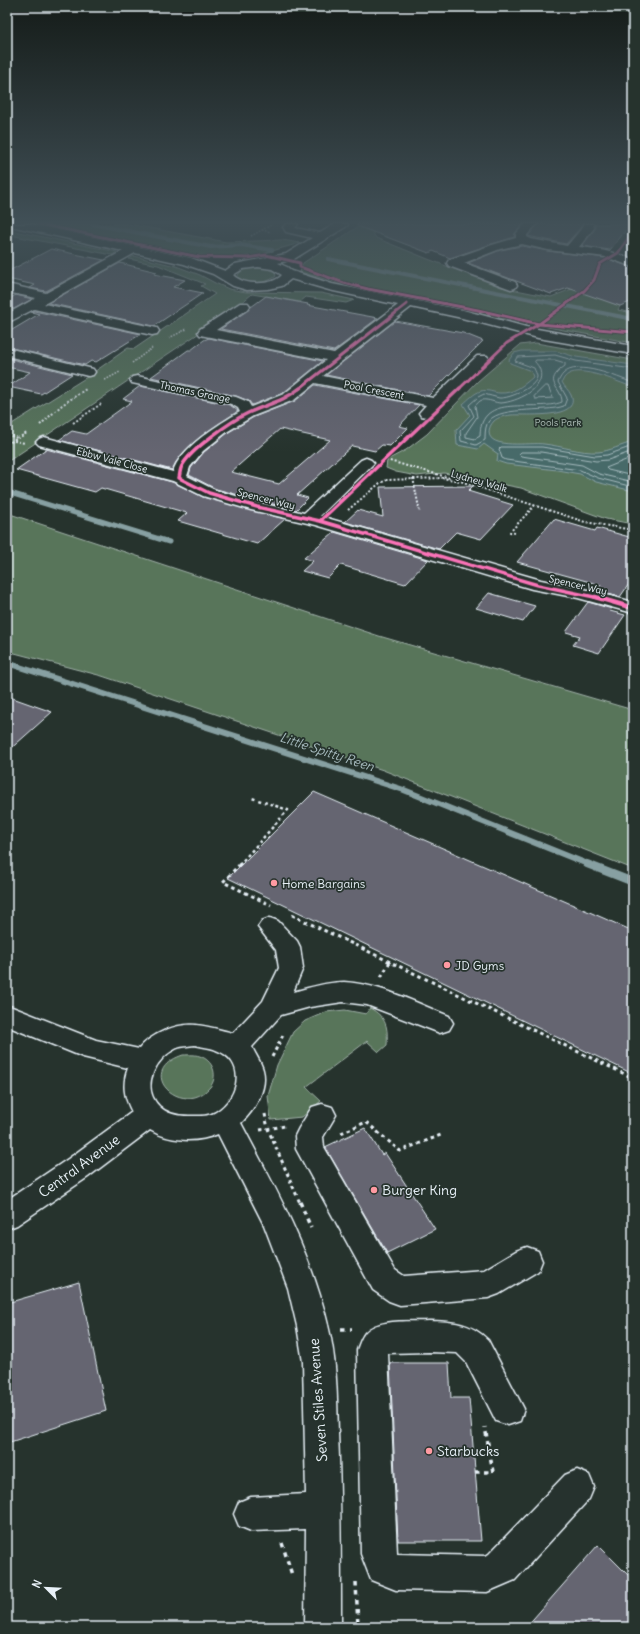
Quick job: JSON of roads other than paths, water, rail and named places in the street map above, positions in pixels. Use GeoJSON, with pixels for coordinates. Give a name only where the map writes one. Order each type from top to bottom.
{"type":"FeatureCollection","features":[{"type":"Feature","properties":{"kind":"street"},"geometry":{"type":"LineString","coordinates":[[7,319],[42,300]]}},
{"type":"Feature","properties":{"kind":"street"},"geometry":{"type":"LineString","coordinates":[[391,300],[486,319],[527,331],[633,350]]}},
{"type":"Feature","properties":{"kind":"street"},"geometry":{"type":"LineString","coordinates":[[179,478],[182,466],[198,448],[223,428],[248,413],[289,397],[407,304]]}},
{"type":"Feature","properties":{"kind":"street"},"geometry":{"type":"LineString","coordinates":[[33,305],[152,331]]}},
{"type":"Feature","properties":{"kind":"street"},"geometry":{"type":"LineString","coordinates":[[244,306],[205,332],[337,358]]}},
{"type":"Feature","properties":{"kind":"street"},"geometry":{"type":"LineString","coordinates":[[7,352],[88,372]]}},
{"type":"Feature","properties":{"kind":"street"},"geometry":{"type":"LineString","coordinates":[[424,415],[482,359]]}},
{"type":"Feature","properties":{"kind":"street","name":"Pool Crescent"},"geometry":{"type":"LineString","coordinates":[[313,378],[436,403]]}},
{"type":"Feature","properties":{"kind":"street","name":"Thomas Grange"},"geometry":{"type":"LineString","coordinates":[[137,380],[236,401],[243,405],[248,413]]}},
{"type":"Feature","properties":{"kind":"street","name":"Ebbw Vale Close"},"geometry":{"type":"LineString","coordinates":[[44,442],[179,478]]}},
{"type":"Feature","properties":{"kind":"street"},"geometry":{"type":"LineString","coordinates":[[308,518],[377,462]]}},
{"type":"Feature","properties":{"kind":"street","name":"Spencer Way"},"geometry":{"type":"LineString","coordinates":[[179,478],[209,493],[257,507],[332,524],[538,585],[580,593],[633,608]]}},
{"type":"Feature","properties":{"kind":"street"},"geometry":{"type":"LineString","coordinates":[[236,1047],[273,1007],[291,968],[288,947],[276,915]]}},
{"type":"Feature","properties":{"kind":"street"},"geometry":{"type":"LineString","coordinates":[[273,1007],[310,997],[343,992],[370,996],[440,1023]]}},
{"type":"Feature","properties":{"kind":"street"},"geometry":{"type":"LineString","coordinates":[[7,1015],[92,1050],[144,1061]]}},
{"type":"Feature","properties":{"kind":"street"},"geometry":{"type":"LineString","coordinates":[[195,1034],[210,1035],[224,1040],[236,1047],[246,1057],[251,1070],[252,1084],[247,1097],[238,1110],[230,1127],[210,1126],[188,1129],[177,1128],[162,1123],[150,1114],[140,1102],[136,1088],[138,1074],[144,1061],[154,1050],[166,1042],[195,1034]]}},
{"type":"Feature","properties":{"kind":"street","name":"Central Avenue"},"geometry":{"type":"LineString","coordinates":[[7,1216],[78,1168],[150,1114]]}},
{"type":"Feature","properties":{"kind":"street"},"geometry":{"type":"LineString","coordinates":[[322,1115],[310,1136],[310,1149],[384,1280],[400,1291],[488,1284],[527,1261]]}},
{"type":"Feature","properties":{"kind":"street","name":"Seven Stiles Avenue"},"geometry":{"type":"LineString","coordinates":[[230,1127],[278,1222],[303,1288],[313,1326],[319,1362],[324,1511],[324,1627]]}},
{"type":"Feature","properties":{"kind":"street"},"geometry":{"type":"LineString","coordinates":[[496,1414],[477,1351],[465,1339],[389,1337],[382,1338],[376,1342],[373,1348],[372,1362],[379,1554],[384,1567],[396,1572],[487,1574],[502,1567],[577,1487]]}},
{"type":"Feature","properties":{"kind":"street"},"geometry":{"type":"LineString","coordinates":[[262,1514],[324,1511]]}},
{"type":"Feature","properties":{"kind":"water"},"geometry":{"type":"Polygon","coordinates":[[[522,351],[556,351],[576,357],[633,365],[633,387],[595,374],[574,372],[567,375],[562,382],[571,395],[572,403],[568,409],[550,414],[511,415],[502,417],[493,422],[489,432],[491,438],[503,443],[544,444],[591,452],[607,450],[633,442],[633,491],[596,482],[580,474],[506,464],[497,461],[498,454],[484,444],[478,449],[457,445],[456,430],[470,415],[463,404],[478,392],[486,390],[500,393],[509,392],[522,386],[533,377],[531,371],[510,363],[509,360],[514,353],[522,351]]]}},
{"type":"Feature","properties":{"kind":"waterway","name":"Little Spitty Reen"},"geometry":{"type":"LineString","coordinates":[[538,300],[633,319]]}},
{"type":"Feature","properties":{"kind":"waterway"},"geometry":{"type":"LineString","coordinates":[[7,492],[169,542]]}},
{"type":"Feature","properties":{"kind":"waterway","name":"Little Spitty Reen"},"geometry":{"type":"LineString","coordinates":[[7,663],[404,790],[590,865]]}},
{"type":"Feature","properties":{"kind":"waterway","name":"Little Spitty Reen"},"geometry":{"type":"LineString","coordinates":[[587,864],[633,882]]}},
{"type":"Feature","properties":{"kind":"place","name":"Home Bargains"},"geometry":{"type":"Point","coordinates":[274,883]}},
{"type":"Feature","properties":{"kind":"place","name":"JD Gyms"},"geometry":{"type":"Point","coordinates":[447,965]}},
{"type":"Feature","properties":{"kind":"place","name":"Burger King"},"geometry":{"type":"Point","coordinates":[374,1190]}},
{"type":"Feature","properties":{"kind":"place","name":"Starbucks"},"geometry":{"type":"Point","coordinates":[429,1451]}},
{"type":"Feature","properties":{"kind":"park label","name":"Pools Park"},"geometry":{"type":"Point","coordinates":[558,422]}}]}
